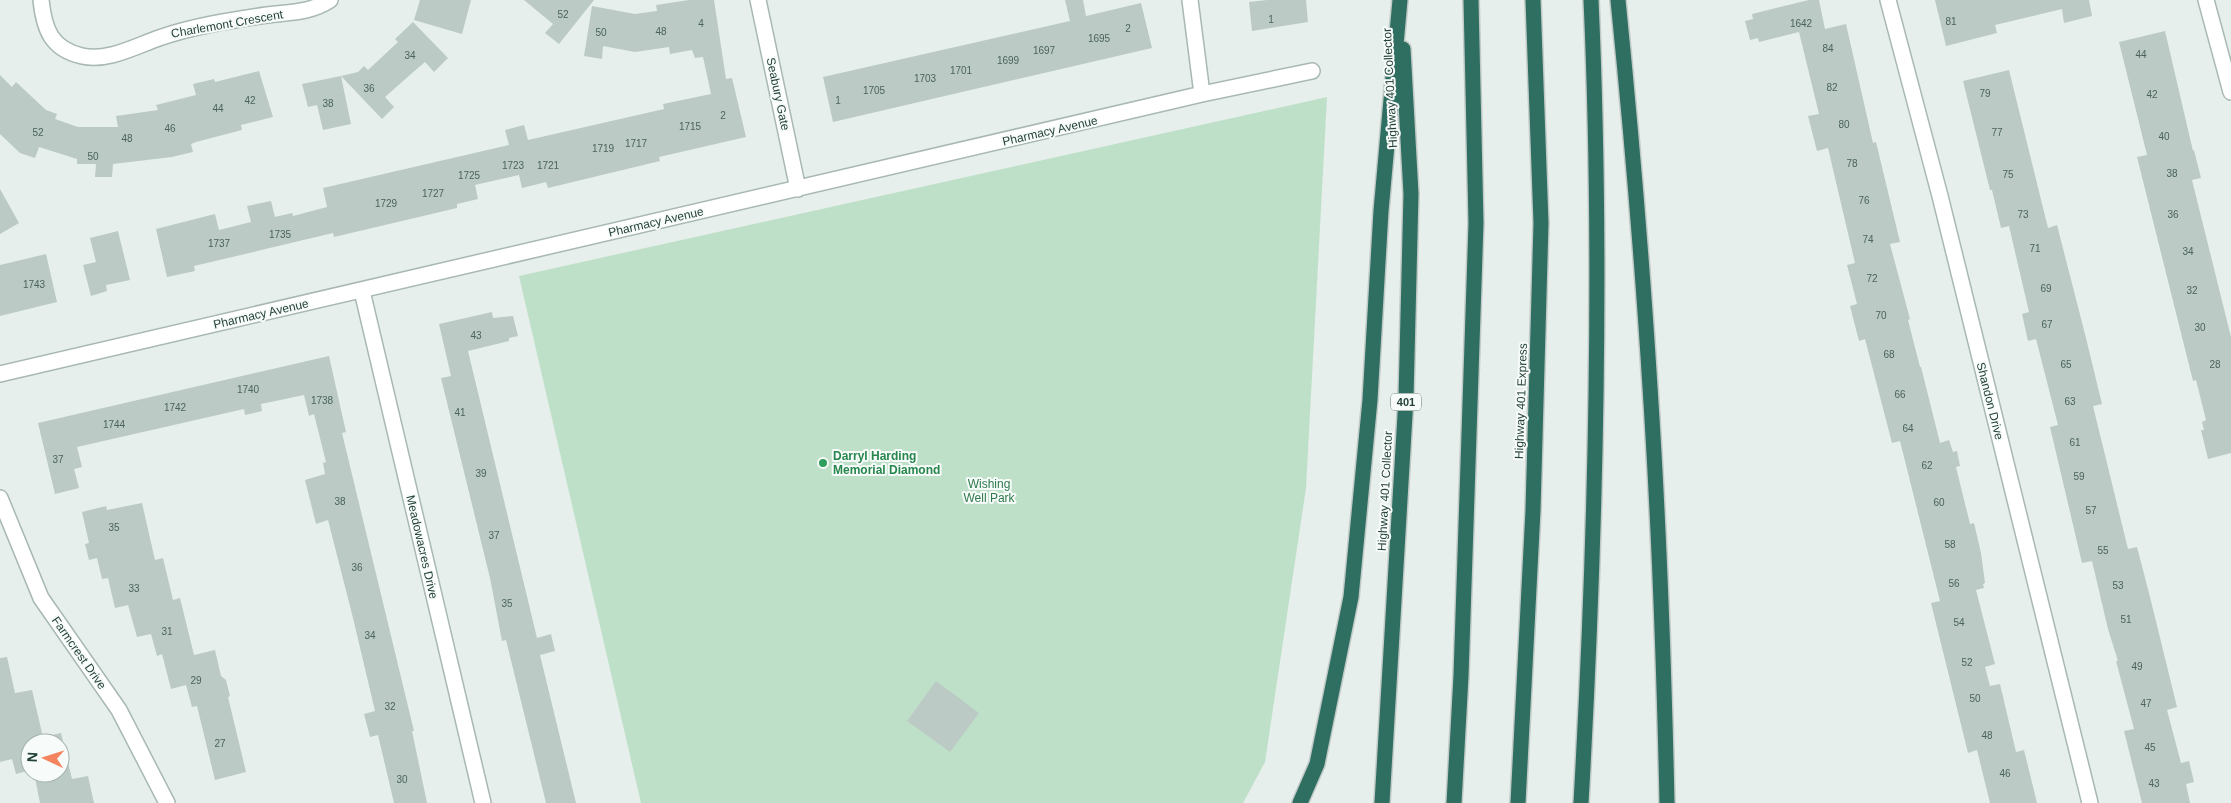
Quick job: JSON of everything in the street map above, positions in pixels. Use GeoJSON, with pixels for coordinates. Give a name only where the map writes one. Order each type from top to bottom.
{"type":"FeatureCollection","features":[{"type":"Feature","properties":{"kind":"highway"},"geometry":{"type":"LineString","coordinates":[[1300,803],[1317,764],[1351,597],[1370,400],[1382,211],[1400,0]]}},
{"type":"Feature","properties":{"kind":"highway","name":"Highway 401 Collector"},"geometry":{"type":"LineString","coordinates":[[1382,803],[1406,398],[1411,194],[1400,0]]}},
{"type":"Feature","properties":{"kind":"highway"},"geometry":{"type":"LineString","coordinates":[[1454,803],[1462,676],[1476,223],[1470,0]]}},
{"type":"Feature","properties":{"kind":"highway","name":"Highway 401 Express"},"geometry":{"type":"LineString","coordinates":[[1518,803],[1533,510],[1541,223],[1533,0]]}},
{"type":"Feature","properties":{"kind":"highway"},"geometry":{"type":"LineString","coordinates":[[1582,803],[1597,391],[1597,134],[1592,0]]}},
{"type":"Feature","properties":{"kind":"highway"},"geometry":{"type":"LineString","coordinates":[[1618,0],[1633,156],[1650,387],[1664,666],[1668,803]]}},
{"type":"Feature","properties":{"kind":"street","name":"Charlemont Crescent"},"geometry":{"type":"LineString","coordinates":[[41,0],[48,31],[56,45],[84,57],[120,54],[166,36],[206,26],[267,15],[300,12],[330,0]]}},
{"type":"Feature","properties":{"kind":"street","name":"Seabury Gate"},"geometry":{"type":"LineString","coordinates":[[758,0],[798,189]]}},
{"type":"Feature","properties":{"kind":"street"},"geometry":{"type":"LineString","coordinates":[[1190,0],[1202,94]]}},
{"type":"Feature","properties":{"kind":"street","name":"Shandon Drive"},"geometry":{"type":"LineString","coordinates":[[1888,0],[1940,196],[2090,803]]}},
{"type":"Feature","properties":{"kind":"street"},"geometry":{"type":"LineString","coordinates":[[2206,0],[2231,92]]}},
{"type":"Feature","properties":{"kind":"street","name":"Pharmacy Avenue"},"geometry":{"type":"LineString","coordinates":[[0,374],[1202,94],[1312,71]]}},
{"type":"Feature","properties":{"kind":"street","name":"Meadowacres Drive"},"geometry":{"type":"LineString","coordinates":[[362,291],[483,803]]}},
{"type":"Feature","properties":{"kind":"street","name":"Farmcrest Drive"},"geometry":{"type":"LineString","coordinates":[[0,498],[41,598],[119,710],[167,803]]}},
{"type":"Feature","properties":{"kind":"green space","name":"Wishing Well Park"},"geometry":{"type":"Polygon","coordinates":[[[1327,97],[1306,488],[1265,762],[1243,803],[641,803],[519,276],[1327,97]]]}},
{"type":"Feature","properties":{"kind":"building"},"geometry":{"type":"Polygon","coordinates":[[[420,0],[471,0],[462,34],[414,20],[420,0]]]}},
{"type":"Feature","properties":{"kind":"building"},"geometry":{"type":"Polygon","coordinates":[[[524,0],[594,0],[559,44],[545,33],[553,24],[524,0]]]}},
{"type":"Feature","properties":{"kind":"building"},"geometry":{"type":"Polygon","coordinates":[[[689,0],[714,0],[726,79],[732,78],[746,137],[659,157],[660,161],[548,188],[546,182],[522,188],[519,175],[475,185],[478,199],[457,204],[457,208],[334,237],[333,233],[194,266],[195,271],[167,277],[156,229],[215,214],[219,230],[251,222],[247,206],[271,201],[275,217],[292,213],[293,216],[327,207],[323,188],[509,145],[505,130],[524,125],[528,140],[664,109],[663,104],[711,94],[703,57],[695,58],[692,50],[670,54],[669,47],[635,52],[603,46],[602,59],[584,56],[592,6],[635,14],[657,11],[656,5],[689,0]]]}},
{"type":"Feature","properties":{"kind":"building"},"geometry":{"type":"Polygon","coordinates":[[[1065,0],[1083,0],[1086,16],[1141,3],[1152,48],[833,122],[823,77],[1070,21],[1065,0]]]}},
{"type":"Feature","properties":{"kind":"building"},"geometry":{"type":"Polygon","coordinates":[[[1306,0],[1308,22],[1252,31],[1249,2],[1306,0]]]}},
{"type":"Feature","properties":{"kind":"building"},"geometry":{"type":"Polygon","coordinates":[[[1809,0],[1819,0],[1825,29],[1846,24],[1873,143],[1876,142],[1900,242],[1890,244],[1910,319],[1908,320],[1940,443],[1949,440],[1953,452],[1957,451],[1960,466],[1956,467],[1970,524],[1974,523],[1981,553],[1985,583],[1983,584],[1984,588],[1976,590],[1995,664],[1985,667],[1990,686],[2000,684],[2016,752],[2024,750],[2037,803],[1990,803],[1977,750],[1968,753],[1931,603],[1940,601],[1900,441],[1892,443],[1865,339],[1859,341],[1850,306],[1857,304],[1847,265],[1855,263],[1828,148],[1817,151],[1808,116],[1819,114],[1799,32],[1759,42],[1758,38],[1750,40],[1745,21],[1753,19],[1752,14],[1809,0]]]}},
{"type":"Feature","properties":{"kind":"building"},"geometry":{"type":"Polygon","coordinates":[[[1935,0],[2089,0],[2092,16],[2064,23],[2062,9],[1995,25],[1997,33],[1946,46],[1935,0]]]}},
{"type":"Feature","properties":{"kind":"building"},"geometry":{"type":"Polygon","coordinates":[[[413,22],[448,58],[434,72],[425,62],[385,97],[394,107],[382,119],[341,76],[358,72],[364,66],[368,70],[398,42],[395,39],[413,22]]]}},
{"type":"Feature","properties":{"kind":"building"},"geometry":{"type":"Polygon","coordinates":[[[2165,31],[2201,178],[2192,180],[2231,337],[2231,453],[2208,459],[2201,430],[2204,430],[2202,422],[2206,420],[2196,380],[2193,381],[2137,157],[2147,155],[2119,42],[2165,31]]]}},
{"type":"Feature","properties":{"kind":"building"},"geometry":{"type":"Polygon","coordinates":[[[2009,70],[2048,228],[2057,225],[2086,338],[2102,404],[2093,406],[2128,549],[2137,547],[2150,597],[2177,707],[2167,710],[2181,763],[2189,761],[2194,782],[2186,784],[2190,803],[2142,803],[2124,731],[2134,729],[2116,661],[2118,661],[2108,629],[2092,561],[2082,563],[2050,427],[2058,425],[2036,339],[2028,341],[2022,314],[2029,312],[2009,226],[2001,228],[1963,81],[2009,70]]]}},
{"type":"Feature","properties":{"kind":"building"},"geometry":{"type":"Polygon","coordinates":[[[259,71],[273,117],[241,125],[242,130],[191,144],[193,152],[172,157],[113,164],[112,177],[95,177],[96,164],[77,164],[77,159],[39,147],[35,158],[20,153],[0,134],[0,75],[12,87],[16,82],[46,110],[57,114],[55,119],[78,127],[118,127],[116,116],[158,110],[156,105],[196,95],[193,84],[214,79],[215,82],[259,71]]]}},
{"type":"Feature","properties":{"kind":"building"},"geometry":{"type":"Polygon","coordinates":[[[341,76],[351,124],[323,130],[317,105],[308,107],[302,84],[341,76]]]}},
{"type":"Feature","properties":{"kind":"building"},"geometry":{"type":"Polygon","coordinates":[[[0,189],[19,223],[0,234],[0,189]]]}},
{"type":"Feature","properties":{"kind":"building"},"geometry":{"type":"Polygon","coordinates":[[[118,231],[130,280],[106,285],[107,291],[91,296],[83,265],[96,262],[90,238],[118,231]]]}},
{"type":"Feature","properties":{"kind":"building"},"geometry":{"type":"Polygon","coordinates":[[[46,254],[57,302],[0,316],[0,265],[46,254]]]}},
{"type":"Feature","properties":{"kind":"building"},"geometry":{"type":"Polygon","coordinates":[[[492,312],[493,318],[513,316],[518,336],[509,338],[509,341],[468,351],[537,638],[551,634],[555,651],[540,655],[576,803],[546,803],[506,640],[502,641],[490,578],[441,378],[451,376],[439,324],[492,312]]]}},
{"type":"Feature","properties":{"kind":"building"},"geometry":{"type":"Polygon","coordinates":[[[329,356],[346,432],[342,433],[414,731],[412,731],[427,803],[394,803],[378,735],[370,737],[364,714],[375,711],[353,618],[328,520],[316,524],[305,480],[325,474],[323,463],[326,462],[314,414],[309,416],[304,395],[261,404],[262,411],[245,415],[244,409],[77,447],[82,467],[74,469],[79,488],[55,494],[38,423],[329,356]]]}},
{"type":"Feature","properties":{"kind":"building"},"geometry":{"type":"Polygon","coordinates":[[[142,503],[155,560],[163,558],[173,600],[180,598],[194,655],[215,650],[221,676],[226,680],[230,696],[228,697],[246,772],[215,780],[197,706],[192,707],[186,685],[171,689],[162,654],[157,656],[151,634],[137,637],[128,605],[115,608],[108,578],[102,579],[97,558],[89,560],[85,544],[89,543],[82,512],[106,506],[107,510],[142,503]]]}},
{"type":"Feature","properties":{"kind":"building"},"geometry":{"type":"Polygon","coordinates":[[[7,657],[15,693],[32,690],[42,733],[20,733],[20,773],[16,774],[12,759],[0,762],[0,658],[7,657]]]}},
{"type":"Feature","properties":{"kind":"building"},"geometry":{"type":"Polygon","coordinates":[[[936,681],[979,713],[950,752],[907,721],[936,681]]]}},
{"type":"Feature","properties":{"kind":"building"},"geometry":{"type":"Polygon","coordinates":[[[70,771],[72,779],[88,776],[94,803],[40,803],[36,783],[70,783],[70,771]]]}},
{"type":"Feature","properties":{"kind":"place","name":"Darryl Harding Memorial Diamond"},"geometry":{"type":"Point","coordinates":[823,463]}}]}
